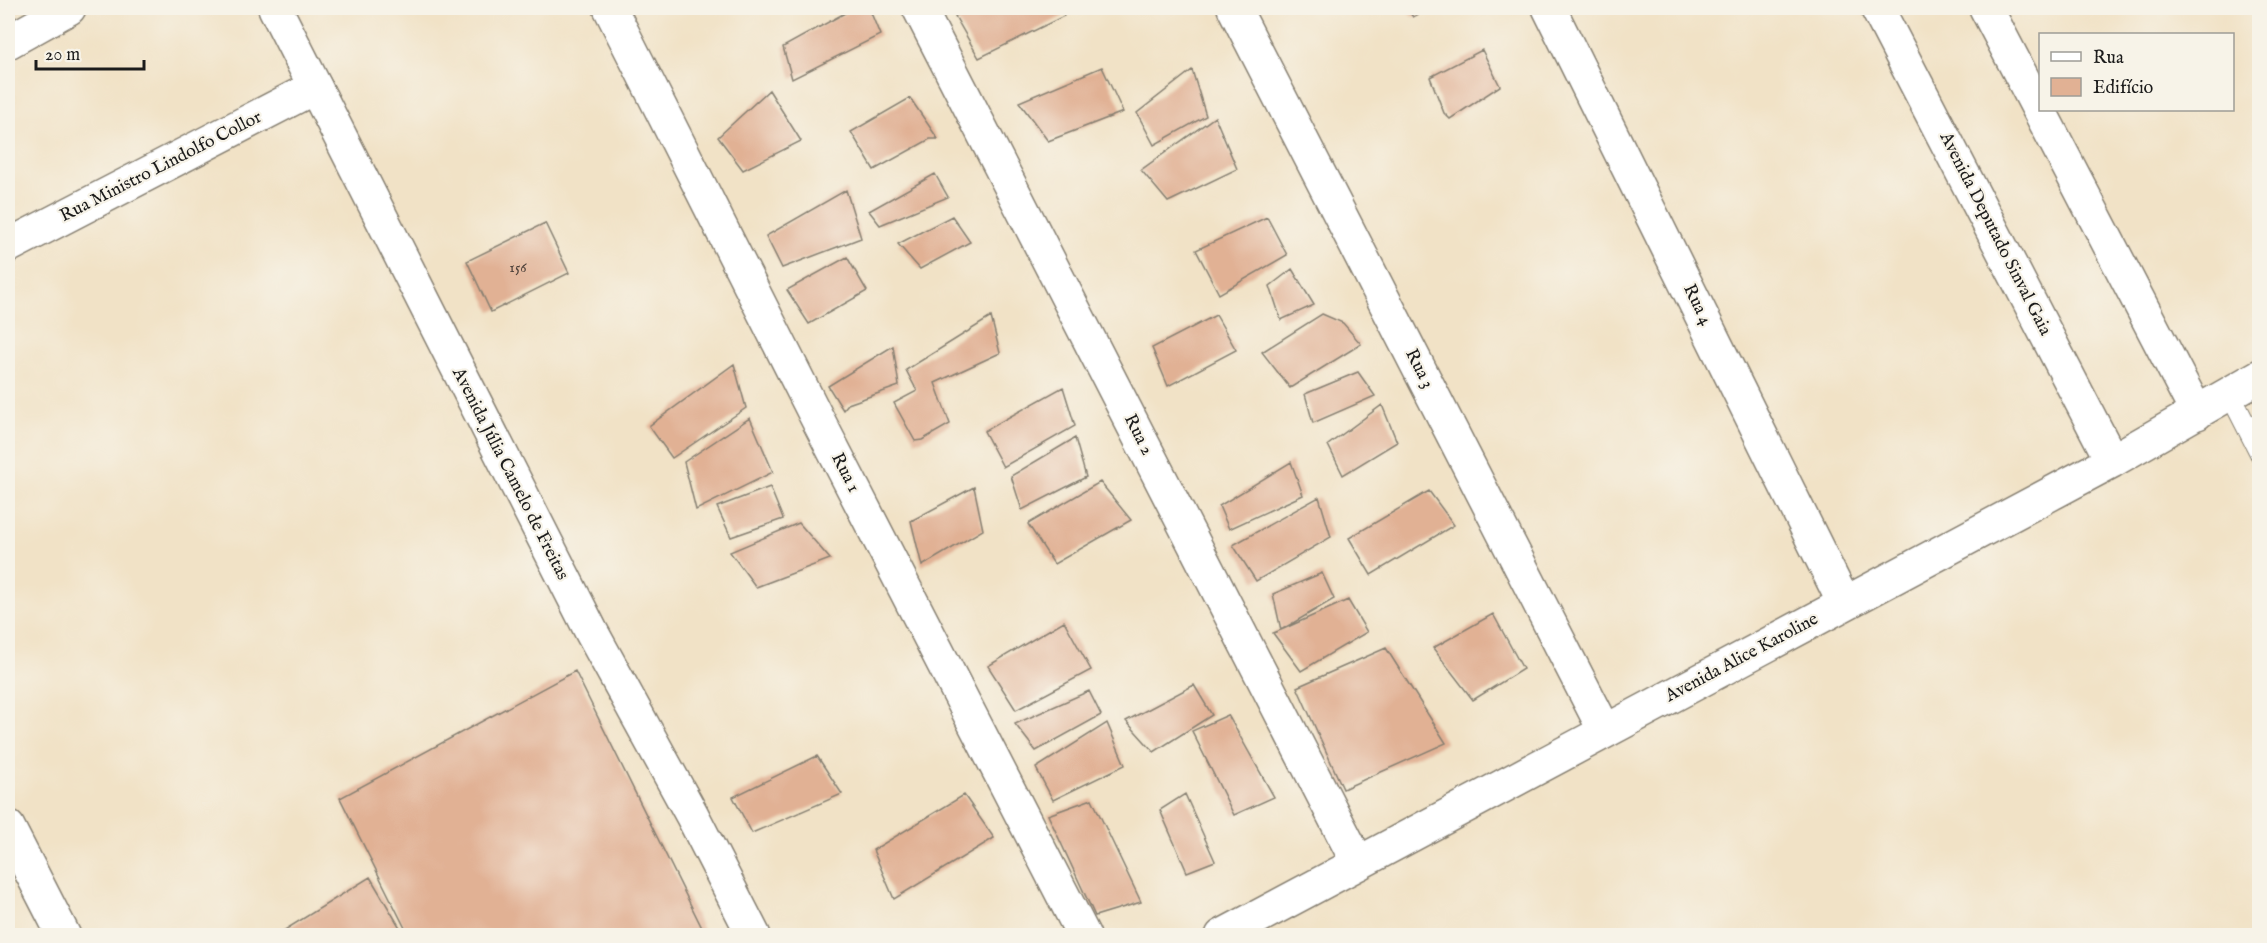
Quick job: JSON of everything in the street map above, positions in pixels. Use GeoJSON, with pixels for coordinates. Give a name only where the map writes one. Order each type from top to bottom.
{"type":"FeatureCollection","features":[{"type":"Feature","properties":{"kind":"street"},"geometry":{"type":"LineString","coordinates":[[8,42],[69,8]]}},
{"type":"Feature","properties":{"kind":"street","name":"Avenida Júlia Camelo de Freitas"},"geometry":{"type":"LineString","coordinates":[[275,8],[591,631],[692,815],[754,936]]}},
{"type":"Feature","properties":{"kind":"street","name":"Rua 1"},"geometry":{"type":"LineString","coordinates":[[610,8],[818,420],[1084,936]]}},
{"type":"Feature","properties":{"kind":"street","name":"Rua 2"},"geometry":{"type":"LineString","coordinates":[[919,8],[1358,863]]}},
{"type":"Feature","properties":{"kind":"street","name":"Rua 3"},"geometry":{"type":"LineString","coordinates":[[1234,8],[1605,731]]}},
{"type":"Feature","properties":{"kind":"street","name":"Rua 4"},"geometry":{"type":"LineString","coordinates":[[1549,8],[1844,603]]}},
{"type":"Feature","properties":{"kind":"street","name":"Avenida Deputado Sinval Gaia"},"geometry":{"type":"LineString","coordinates":[[1877,8],[2112,461]]}},
{"type":"Feature","properties":{"kind":"street"},"geometry":{"type":"LineString","coordinates":[[1986,8],[2039,110]]}},
{"type":"Feature","properties":{"kind":"street","name":"Rua Ministro Lindolfo Collor"},"geometry":{"type":"LineString","coordinates":[[8,246],[315,87]]}},
{"type":"Feature","properties":{"kind":"street"},"geometry":{"type":"LineString","coordinates":[[2040,111],[2197,413]]}},
{"type":"Feature","properties":{"kind":"street","name":"Avenida Alice Karoline"},"geometry":{"type":"LineString","coordinates":[[1222,936],[2112,461],[2259,376]]}},
{"type":"Feature","properties":{"kind":"street"},"geometry":{"type":"LineString","coordinates":[[8,827],[64,936]]}},
{"type":"Feature","properties":{"kind":"lane"},"geometry":{"type":"LineString","coordinates":[[2230,394],[2259,453]]}},
{"type":"Feature","properties":{"kind":"building"},"geometry":{"type":"Polygon","coordinates":[[[854,8],[869,8],[880,35],[792,79],[783,47],[854,8]]]}},
{"type":"Feature","properties":{"kind":"building"},"geometry":{"type":"Polygon","coordinates":[[[970,8],[1060,8],[1064,16],[979,58],[955,16],[970,8]]]}},
{"type":"Feature","properties":{"kind":"building"},"geometry":{"type":"Polygon","coordinates":[[[1406,8],[1430,8],[1413,17],[1406,8]]]}},
{"type":"Feature","properties":{"kind":"building"},"geometry":{"type":"Polygon","coordinates":[[[1482,50],[1500,86],[1450,119],[1444,113],[1430,77],[1482,50]]]}},
{"type":"Feature","properties":{"kind":"building"},"geometry":{"type":"Polygon","coordinates":[[[1102,67],[1123,112],[1048,141],[1019,102],[1102,67]]]}},
{"type":"Feature","properties":{"kind":"building"},"geometry":{"type":"Polygon","coordinates":[[[1192,70],[1206,116],[1154,145],[1137,113],[1192,70]]]}},
{"type":"Feature","properties":{"kind":"building"},"geometry":{"type":"Polygon","coordinates":[[[769,90],[801,141],[743,170],[718,137],[769,90]]]}},
{"type":"Feature","properties":{"kind":"building"},"geometry":{"type":"Polygon","coordinates":[[[910,98],[938,139],[930,139],[874,170],[851,132],[910,98]]]}},
{"type":"Feature","properties":{"kind":"building"},"geometry":{"type":"Polygon","coordinates":[[[1215,117],[1237,169],[1168,202],[1141,170],[1215,117]]]}},
{"type":"Feature","properties":{"kind":"building"},"geometry":{"type":"Polygon","coordinates":[[[935,174],[948,197],[880,225],[869,211],[935,174]]]}},
{"type":"Feature","properties":{"kind":"building"},"geometry":{"type":"Polygon","coordinates":[[[846,190],[861,238],[782,268],[766,236],[846,190]]]}},
{"type":"Feature","properties":{"kind":"building"},"geometry":{"type":"Polygon","coordinates":[[[952,216],[970,242],[920,269],[898,244],[952,216]]]}},
{"type":"Feature","properties":{"kind":"building"},"geometry":{"type":"Polygon","coordinates":[[[1267,217],[1287,255],[1219,294],[1196,250],[1267,217]]]}},
{"type":"Feature","properties":{"kind":"building"},"geometry":{"type":"Polygon","coordinates":[[[545,223],[569,273],[491,312],[467,261],[545,223]]]}},
{"type":"Feature","properties":{"kind":"building"},"geometry":{"type":"Polygon","coordinates":[[[847,257],[867,291],[809,324],[787,290],[847,257]]]}},
{"type":"Feature","properties":{"kind":"building"},"geometry":{"type":"Polygon","coordinates":[[[1292,269],[1314,305],[1281,320],[1270,286],[1292,269]]]}},
{"type":"Feature","properties":{"kind":"building"},"geometry":{"type":"Polygon","coordinates":[[[1322,314],[1343,323],[1361,344],[1290,388],[1262,352],[1322,314]]]}},
{"type":"Feature","properties":{"kind":"building"},"geometry":{"type":"Polygon","coordinates":[[[1216,315],[1236,350],[1168,386],[1152,348],[1216,315]]]}},
{"type":"Feature","properties":{"kind":"building"},"geometry":{"type":"Polygon","coordinates":[[[991,317],[1000,353],[935,383],[950,424],[922,440],[915,441],[894,403],[917,391],[906,370],[991,317]]]}},
{"type":"Feature","properties":{"kind":"building"},"geometry":{"type":"Polygon","coordinates":[[[893,346],[899,386],[848,404],[843,410],[828,386],[893,346]]]}},
{"type":"Feature","properties":{"kind":"building"},"geometry":{"type":"Polygon","coordinates":[[[734,364],[746,408],[672,458],[649,426],[734,364]]]}},
{"type":"Feature","properties":{"kind":"building"},"geometry":{"type":"Polygon","coordinates":[[[1358,372],[1375,396],[1313,423],[1305,394],[1358,372]]]}},
{"type":"Feature","properties":{"kind":"building"},"geometry":{"type":"Polygon","coordinates":[[[1063,387],[1075,426],[1003,467],[984,431],[1063,387]]]}},
{"type":"Feature","properties":{"kind":"building"},"geometry":{"type":"Polygon","coordinates":[[[1382,405],[1397,442],[1343,475],[1328,445],[1382,405]]]}},
{"type":"Feature","properties":{"kind":"building"},"geometry":{"type":"Polygon","coordinates":[[[750,418],[773,472],[696,510],[684,462],[750,418]]]}},
{"type":"Feature","properties":{"kind":"building"},"geometry":{"type":"Polygon","coordinates":[[[1075,438],[1086,477],[1022,510],[1011,476],[1075,438]]]}},
{"type":"Feature","properties":{"kind":"building"},"geometry":{"type":"Polygon","coordinates":[[[1291,462],[1303,495],[1229,529],[1219,506],[1291,462]]]}},
{"type":"Feature","properties":{"kind":"building"},"geometry":{"type":"Polygon","coordinates":[[[1100,482],[1131,520],[1054,564],[1028,524],[1100,482]]]}},
{"type":"Feature","properties":{"kind":"building"},"geometry":{"type":"Polygon","coordinates":[[[770,487],[783,519],[731,537],[717,507],[770,487]]]}},
{"type":"Feature","properties":{"kind":"building"},"geometry":{"type":"Polygon","coordinates":[[[974,487],[983,530],[922,566],[911,521],[974,487]]]}},
{"type":"Feature","properties":{"kind":"building"},"geometry":{"type":"Polygon","coordinates":[[[1429,491],[1454,525],[1371,575],[1349,538],[1429,491]]]}},
{"type":"Feature","properties":{"kind":"building"},"geometry":{"type":"Polygon","coordinates":[[[1319,497],[1331,537],[1256,581],[1233,545],[1319,497]]]}},
{"type":"Feature","properties":{"kind":"building"},"geometry":{"type":"Polygon","coordinates":[[[799,523],[830,559],[756,587],[730,552],[799,523]]]}},
{"type":"Feature","properties":{"kind":"building"},"geometry":{"type":"Polygon","coordinates":[[[1322,573],[1334,599],[1281,630],[1273,594],[1322,573]]]}},
{"type":"Feature","properties":{"kind":"building"},"geometry":{"type":"Polygon","coordinates":[[[1348,600],[1367,632],[1301,671],[1273,633],[1348,600]]]}},
{"type":"Feature","properties":{"kind":"building"},"geometry":{"type":"Polygon","coordinates":[[[1493,614],[1523,669],[1473,700],[1433,648],[1493,614]]]}},
{"type":"Feature","properties":{"kind":"building"},"geometry":{"type":"Polygon","coordinates":[[[1064,621],[1091,670],[1016,710],[988,666],[1064,621]]]}},
{"type":"Feature","properties":{"kind":"building"},"geometry":{"type":"Polygon","coordinates":[[[1386,648],[1446,743],[1343,789],[1297,687],[1386,648]]]}},
{"type":"Feature","properties":{"kind":"building"},"geometry":{"type":"Polygon","coordinates":[[[575,671],[706,936],[409,936],[340,798],[575,671]]]}},
{"type":"Feature","properties":{"kind":"building"},"geometry":{"type":"Polygon","coordinates":[[[1194,685],[1212,715],[1154,752],[1126,721],[1194,685]]]}},
{"type":"Feature","properties":{"kind":"building"},"geometry":{"type":"Polygon","coordinates":[[[1089,691],[1101,715],[1036,751],[1015,724],[1089,691]]]}},
{"type":"Feature","properties":{"kind":"building"},"geometry":{"type":"Polygon","coordinates":[[[1228,715],[1274,797],[1234,815],[1192,731],[1228,715]]]}},
{"type":"Feature","properties":{"kind":"building"},"geometry":{"type":"Polygon","coordinates":[[[1107,723],[1125,765],[1053,800],[1036,768],[1107,723]]]}},
{"type":"Feature","properties":{"kind":"building"},"geometry":{"type":"Polygon","coordinates":[[[817,756],[842,794],[752,833],[733,797],[817,756]]]}},
{"type":"Feature","properties":{"kind":"building"},"geometry":{"type":"Polygon","coordinates":[[[1185,794],[1215,861],[1187,872],[1160,810],[1185,794]]]}},
{"type":"Feature","properties":{"kind":"building"},"geometry":{"type":"Polygon","coordinates":[[[964,795],[994,838],[894,899],[873,850],[964,795]]]}},
{"type":"Feature","properties":{"kind":"building"},"geometry":{"type":"Polygon","coordinates":[[[1092,799],[1141,902],[1095,916],[1048,815],[1092,799]]]}},
{"type":"Feature","properties":{"kind":"building"},"geometry":{"type":"Polygon","coordinates":[[[370,877],[405,936],[275,936],[370,877]]]}}]}
